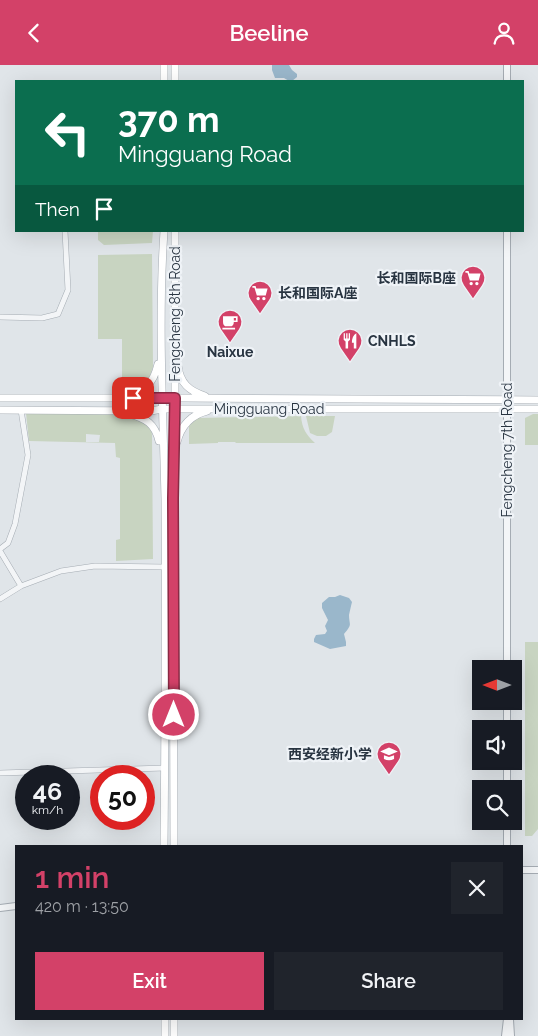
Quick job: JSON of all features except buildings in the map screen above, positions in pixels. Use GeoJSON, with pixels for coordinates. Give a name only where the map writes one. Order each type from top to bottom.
{"type":"FeatureCollection","features":[{"type":"Feature","properties":{"kind":"main road"},"geometry":{"type":"LineString","coordinates":[[164,65],[164,80]]}},
{"type":"Feature","properties":{"kind":"main road"},"geometry":{"type":"LineString","coordinates":[[175,65],[175,80]]}},
{"type":"Feature","properties":{"kind":"main road","name":"Fengcheng 8th Road"},"geometry":{"type":"LineString","coordinates":[[164,232],[161,398],[165,567],[164,845]]}},
{"type":"Feature","properties":{"kind":"main road","name":"Fengcheng 8th Road"},"geometry":{"type":"LineString","coordinates":[[174,845],[175,232]]}},
{"type":"Feature","properties":{"kind":"main road"},"geometry":{"type":"LineString","coordinates":[[174,348],[178,369],[187,387],[198,394],[216,398]]}},
{"type":"Feature","properties":{"kind":"main road"},"geometry":{"type":"LineString","coordinates":[[116,398],[137,392],[150,384],[156,374],[161,349]]}},
{"type":"Feature","properties":{"kind":"main road","name":"Mingguang Road"},"geometry":{"type":"LineString","coordinates":[[0,399],[538,400]]}},
{"type":"Feature","properties":{"kind":"main road"},"geometry":{"type":"LineString","coordinates":[[174,455],[177,439],[186,423],[201,413],[216,409]]}},
{"type":"Feature","properties":{"kind":"main road","name":"Mingguang Road"},"geometry":{"type":"LineString","coordinates":[[0,410],[538,409]]}},
{"type":"Feature","properties":{"kind":"main road"},"geometry":{"type":"LineString","coordinates":[[116,411],[142,418],[150,424],[157,434],[163,455]]}},
{"type":"Feature","properties":{"kind":"main road"},"geometry":{"type":"LineString","coordinates":[[165,1020],[165,1036]]}},
{"type":"Feature","properties":{"kind":"main road"},"geometry":{"type":"LineString","coordinates":[[174,1020],[174,1036]]}},
{"type":"Feature","properties":{"kind":"street"},"geometry":{"type":"LineString","coordinates":[[507,65],[507,80]]}},
{"type":"Feature","properties":{"kind":"street"},"geometry":{"type":"LineString","coordinates":[[0,317],[42,318],[58,314],[68,290],[65,232]]}},
{"type":"Feature","properties":{"kind":"street","name":"Fengcheng 7th Road"},"geometry":{"type":"LineString","coordinates":[[507,232],[507,660]]}},
{"type":"Feature","properties":{"kind":"street"},"geometry":{"type":"LineString","coordinates":[[21,409],[28,455],[15,524],[8,543],[0,550],[21,585]]}},
{"type":"Feature","properties":{"kind":"street"},"geometry":{"type":"LineString","coordinates":[[0,599],[21,585],[61,571],[95,566],[165,567]]}},
{"type":"Feature","properties":{"kind":"street"},"geometry":{"type":"LineString","coordinates":[[0,773],[165,768]]}},
{"type":"Feature","properties":{"kind":"street"},"geometry":{"type":"LineString","coordinates":[[507,830],[507,845]]}},
{"type":"Feature","properties":{"kind":"street"},"geometry":{"type":"LineString","coordinates":[[523,870],[538,870]]}},
{"type":"Feature","properties":{"kind":"street"},"geometry":{"type":"LineString","coordinates":[[0,908],[15,906]]}},
{"type":"Feature","properties":{"kind":"street"},"geometry":{"type":"LineString","coordinates":[[505,1036],[508,1020]]}},
{"type":"Feature","properties":{"kind":"street"},"geometry":{"type":"LineString","coordinates":[[508,1020],[511,1036]]}},
{"type":"Feature","properties":{"kind":"green space"},"geometry":{"type":"Polygon","coordinates":[[[98,232],[153,232],[152,243],[104,245],[98,240],[98,232]]]}},
{"type":"Feature","properties":{"kind":"green space"},"geometry":{"type":"Polygon","coordinates":[[[152,254],[153,367],[149,378],[122,382],[122,339],[98,339],[98,255],[152,254]]]}},
{"type":"Feature","properties":{"kind":"green space"},"geometry":{"type":"Polygon","coordinates":[[[26,413],[132,413],[151,423],[153,559],[116,561],[116,540],[120,539],[120,458],[116,457],[115,443],[29,441],[26,413]],[[86,434],[86,442],[99,442],[100,435],[86,434]]]}},
{"type":"Feature","properties":{"kind":"green space"},"geometry":{"type":"Polygon","coordinates":[[[538,414],[538,445],[525,445],[525,418],[538,414]]]}},
{"type":"Feature","properties":{"kind":"green space"},"geometry":{"type":"Polygon","coordinates":[[[301,416],[305,431],[315,443],[218,442],[189,444],[189,426],[198,418],[301,416]]]}},
{"type":"Feature","properties":{"kind":"green space"},"geometry":{"type":"Polygon","coordinates":[[[306,416],[335,416],[332,432],[326,436],[317,436],[310,433],[306,416]]]}},
{"type":"Feature","properties":{"kind":"green space"},"geometry":{"type":"Polygon","coordinates":[[[525,642],[538,642],[538,829],[532,836],[525,836],[525,642]]]}},
{"type":"Feature","properties":{"kind":"water"},"geometry":{"type":"Polygon","coordinates":[[[272,65],[289,65],[297,74],[297,77],[293,80],[275,78],[272,65]]]}},
{"type":"Feature","properties":{"kind":"water"},"geometry":{"type":"Polygon","coordinates":[[[340,595],[349,598],[352,602],[349,615],[350,626],[344,634],[346,646],[330,649],[314,642],[314,639],[316,635],[325,634],[327,631],[325,626],[328,620],[322,608],[322,603],[329,597],[340,595]]]}},
{"type":"Feature","properties":{"kind":"place","name":"长和国际B座"},"geometry":{"type":"Point","coordinates":[473,299]}},
{"type":"Feature","properties":{"kind":"place","name":"长和国际A座"},"geometry":{"type":"Point","coordinates":[260,314]}},
{"type":"Feature","properties":{"kind":"place","name":"Naixue"},"geometry":{"type":"Point","coordinates":[230,343]}},
{"type":"Feature","properties":{"kind":"place","name":"CNHLS"},"geometry":{"type":"Point","coordinates":[350,362]}},
{"type":"Feature","properties":{"kind":"place","name":"西安经新小学"},"geometry":{"type":"Point","coordinates":[389,775]}},
{"type":"Feature","properties":{"kind":"route"},"geometry":{"type":"LineString","coordinates":[[133,398],[175,398],[173,498],[174,715]]}}]}
